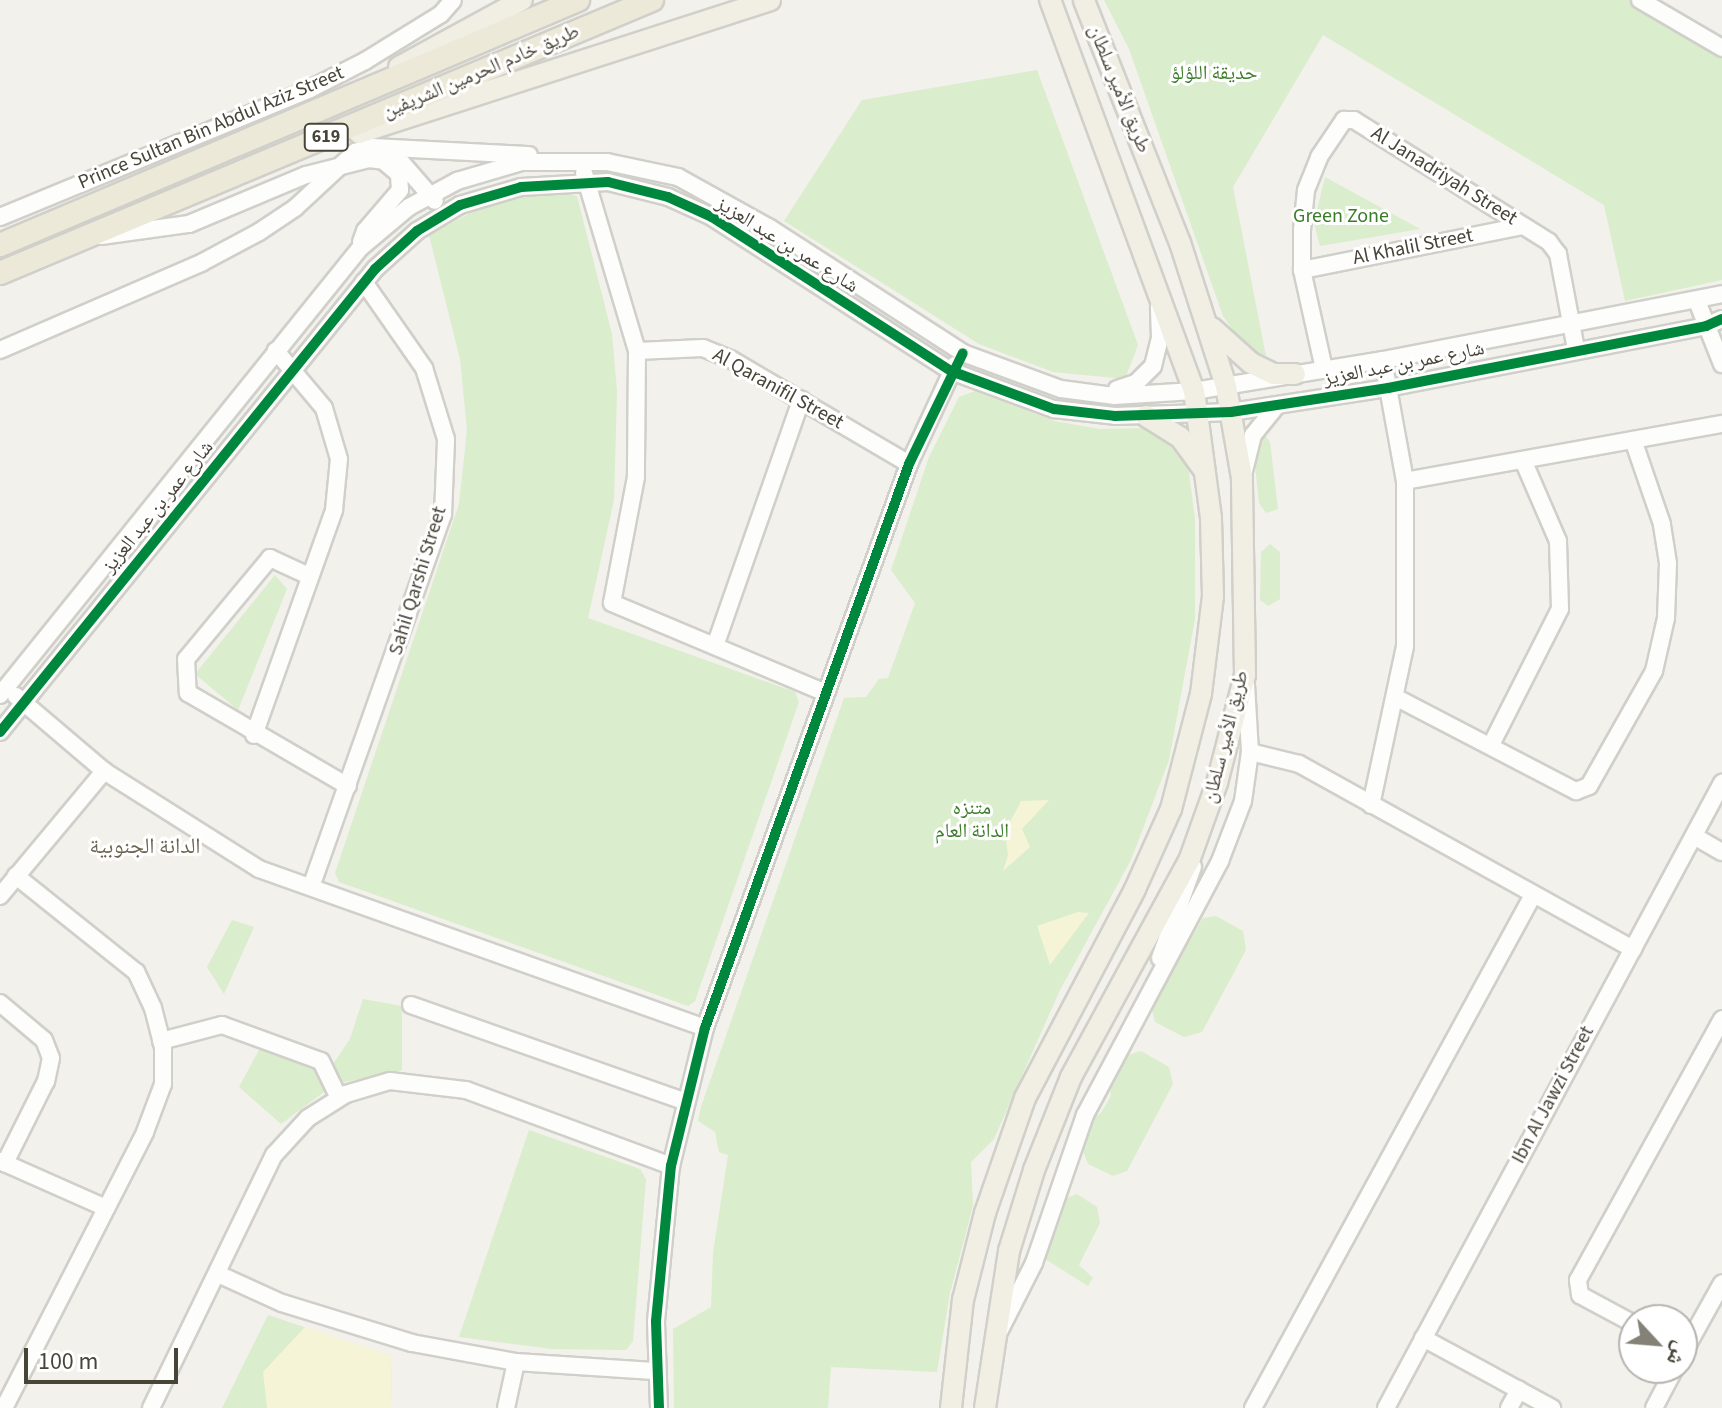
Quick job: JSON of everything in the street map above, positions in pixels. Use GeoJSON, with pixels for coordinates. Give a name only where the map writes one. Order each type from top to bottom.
{"type":"FeatureCollection","features":[{"type":"Feature","properties":{"kind":"highway","name":"طريق خادم الحرمين الشريفين"},"geometry":{"type":"LineString","coordinates":[[0,243],[33,232],[578,0]]}},
{"type":"Feature","properties":{"kind":"highway","name":"طريق خادم الحرمين الشريفين"},"geometry":{"type":"LineString","coordinates":[[0,273],[652,0]]}},
{"type":"Feature","properties":{"kind":"highway"},"geometry":{"type":"LineString","coordinates":[[0,283],[92,237]]}},
{"type":"Feature","properties":{"kind":"main road"},"geometry":{"type":"LineString","coordinates":[[316,111],[522,0]]}},
{"type":"Feature","properties":{"kind":"main road"},"geometry":{"type":"LineString","coordinates":[[164,206],[391,121],[770,0]]}},
{"type":"Feature","properties":{"kind":"main road","name":"طريق الأمير سلطان"},"geometry":{"type":"LineString","coordinates":[[951,1408],[963,1300],[985,1213],[1025,1098],[1135,889],[1189,753],[1213,596],[1207,475],[1194,391],[1050,0]]}},
{"type":"Feature","properties":{"kind":"main road","name":"طريق الأمير سلطان"},"geometry":{"type":"LineString","coordinates":[[987,1405],[1009,1251],[1051,1123],[1195,846],[1245,675],[1242,480],[1226,386],[1210,325],[1084,0]]}},
{"type":"Feature","properties":{"kind":"main road"},"geometry":{"type":"LineString","coordinates":[[1210,325],[1251,363],[1274,374],[1295,374]]}},
{"type":"Feature","properties":{"kind":"main road"},"geometry":{"type":"LineString","coordinates":[[1146,416],[1180,437],[1207,475]]}},
{"type":"Feature","properties":{"kind":"street","name":"Prince Sultan Bin Abdul Aziz Street"},"geometry":{"type":"LineString","coordinates":[[0,217],[310,89],[365,61],[441,14],[453,0]]}},
{"type":"Feature","properties":{"kind":"street"},"geometry":{"type":"LineString","coordinates":[[1640,0],[1722,48]]}},
{"type":"Feature","properties":{"kind":"street","name":"Al Janadriyah Street"},"geometry":{"type":"LineString","coordinates":[[1324,369],[1302,270],[1306,190],[1319,157],[1344,120],[1354,120],[1523,226],[1558,254],[1576,349]]}},
{"type":"Feature","properties":{"kind":"street"},"geometry":{"type":"LineString","coordinates":[[92,237],[189,224],[345,162],[371,147],[574,159],[678,177],[715,195],[963,353],[1081,392],[1114,396],[1194,391],[1383,360],[1722,294]]}},
{"type":"Feature","properties":{"kind":"street"},"geometry":{"type":"LineString","coordinates":[[574,159],[586,182],[637,351],[636,477],[612,603],[826,693]]}},
{"type":"Feature","properties":{"kind":"street"},"geometry":{"type":"LineString","coordinates":[[574,159],[522,162],[457,181],[429,197],[360,248],[3,691],[24,702],[104,771],[259,869],[705,1028]]}},
{"type":"Feature","properties":{"kind":"street"},"geometry":{"type":"LineString","coordinates":[[360,248],[365,231],[400,190],[399,174],[381,160]]}},
{"type":"Feature","properties":{"kind":"street"},"geometry":{"type":"LineString","coordinates":[[0,350],[201,263],[259,232],[295,208],[345,162],[381,160],[402,163],[429,197],[455,208]]}},
{"type":"Feature","properties":{"kind":"street","name":"شارع عمر بن عبد العزيز"},"geometry":{"type":"LineString","coordinates":[[0,732],[364,282],[417,231],[455,208],[521,187],[586,182],[668,197],[712,217],[951,371],[1054,409],[1146,416],[1231,412],[1388,388],[1706,326],[1722,319]]}},
{"type":"Feature","properties":{"kind":"street","name":"Al Khalil Street"},"geometry":{"type":"LineString","coordinates":[[1302,270],[1523,226]]}},
{"type":"Feature","properties":{"kind":"street","name":"Sahil Qarshi Street"},"geometry":{"type":"LineString","coordinates":[[311,887],[443,515],[446,439],[424,368],[364,282]]}},
{"type":"Feature","properties":{"kind":"street"},"geometry":{"type":"LineString","coordinates":[[1081,392],[1124,388],[1153,366],[1160,338],[1158,293]]}},
{"type":"Feature","properties":{"kind":"street"},"geometry":{"type":"LineString","coordinates":[[1697,301],[1722,364]]}},
{"type":"Feature","properties":{"kind":"street","name":"Al Qaranifil Street"},"geometry":{"type":"LineString","coordinates":[[637,351],[703,348],[801,400],[909,464]]}},
{"type":"Feature","properties":{"kind":"street"},"geometry":{"type":"LineString","coordinates":[[254,735],[334,510],[339,459],[324,408],[276,351]]}},
{"type":"Feature","properties":{"kind":"street"},"geometry":{"type":"LineString","coordinates":[[659,1408],[654,1371],[671,1166],[705,1028],[909,464],[951,371],[963,353]]}},
{"type":"Feature","properties":{"kind":"street"},"geometry":{"type":"LineString","coordinates":[[1371,805],[1397,698],[1405,646],[1405,481],[1383,360]]}},
{"type":"Feature","properties":{"kind":"street"},"geometry":{"type":"LineString","coordinates":[[715,646],[801,400]]}},
{"type":"Feature","properties":{"kind":"street"},"geometry":{"type":"LineString","coordinates":[[1242,480],[1253,435],[1277,405]]}},
{"type":"Feature","properties":{"kind":"street"},"geometry":{"type":"LineString","coordinates":[[1405,481],[1722,424]]}},
{"type":"Feature","properties":{"kind":"street"},"geometry":{"type":"LineString","coordinates":[[1397,698],[1492,743],[1576,791],[1589,786],[1654,671],[1666,618],[1668,563],[1662,524],[1633,440]]}},
{"type":"Feature","properties":{"kind":"street"},"geometry":{"type":"LineString","coordinates":[[1492,743],[1560,609],[1558,541],[1523,460]]}},
{"type":"Feature","properties":{"kind":"street"},"geometry":{"type":"LineString","coordinates":[[309,576],[270,558],[186,659],[188,693],[254,735],[348,786]]}},
{"type":"Feature","properties":{"kind":"street"},"geometry":{"type":"LineString","coordinates":[[994,1341],[1034,1263],[1085,1115],[1220,861],[1243,801],[1250,752],[1245,675]]}},
{"type":"Feature","properties":{"kind":"street"},"geometry":{"type":"LineString","coordinates":[[1250,752],[1299,764],[1633,949]]}},
{"type":"Feature","properties":{"kind":"street"},"geometry":{"type":"LineString","coordinates":[[0,896],[104,771]]}},
{"type":"Feature","properties":{"kind":"street","name":"Ibn Al Jawzi Street"},"geometry":{"type":"LineString","coordinates":[[1386,1408],[1722,783]]}},
{"type":"Feature","properties":{"kind":"street"},"geometry":{"type":"LineString","coordinates":[[1694,836],[1722,852]]}},
{"type":"Feature","properties":{"kind":"street"},"geometry":{"type":"LineString","coordinates":[[1142,1004],[1193,870],[1195,846]]}},
{"type":"Feature","properties":{"kind":"street"},"geometry":{"type":"LineString","coordinates":[[4,1408],[106,1208],[163,1084],[161,1041],[136,972],[16,876]]}},
{"type":"Feature","properties":{"kind":"street"},"geometry":{"type":"LineString","coordinates":[[1253,1408],[1533,895]]}},
{"type":"Feature","properties":{"kind":"street"},"geometry":{"type":"LineString","coordinates":[[0,1003],[44,1040],[51,1058],[16,1141],[2,1162],[106,1208]]}},
{"type":"Feature","properties":{"kind":"street"},"geometry":{"type":"LineString","coordinates":[[411,1005],[686,1102]]}},
{"type":"Feature","properties":{"kind":"street"},"geometry":{"type":"LineString","coordinates":[[1618,1315],[1580,1295],[1578,1280],[1722,1019]]}},
{"type":"Feature","properties":{"kind":"street"},"geometry":{"type":"LineString","coordinates":[[161,1041],[222,1025],[321,1061],[339,1098]]}},
{"type":"Feature","properties":{"kind":"street"},"geometry":{"type":"LineString","coordinates":[[151,1408],[274,1155],[308,1118],[339,1098],[390,1081],[454,1087],[671,1166]]}},
{"type":"Feature","properties":{"kind":"street"},"geometry":{"type":"LineString","coordinates":[[0,1133],[16,1141]]}},
{"type":"Feature","properties":{"kind":"street"},"geometry":{"type":"LineString","coordinates":[[218,1274],[343,1324],[516,1362],[654,1371]]}},
{"type":"Feature","properties":{"kind":"street"},"geometry":{"type":"LineString","coordinates":[[1698,1325],[1722,1283]]}},
{"type":"Feature","properties":{"kind":"street"},"geometry":{"type":"LineString","coordinates":[[1423,1338],[1552,1408]]}},
{"type":"Feature","properties":{"kind":"street"},"geometry":{"type":"LineString","coordinates":[[506,1408],[516,1362]]}},
{"type":"Feature","properties":{"kind":"street"},"geometry":{"type":"LineString","coordinates":[[1654,1408],[1667,1384]]}},
{"type":"Feature","properties":{"kind":"street"},"geometry":{"type":"LineString","coordinates":[[1509,1408],[1519,1390]]}},
{"type":"Feature","properties":{"kind":"green space","name":"حديقة اللؤلؤ"},"geometry":{"type":"Polygon","coordinates":[[[1104,0],[1629,0],[1722,55],[1722,280],[1625,301],[1604,205],[1323,35],[1233,187],[1266,356],[1245,347],[1223,316],[1129,49],[1104,0]]]}},
{"type":"Feature","properties":{"kind":"green space"},"geometry":{"type":"Polygon","coordinates":[[[1037,70],[1138,345],[1125,379],[1053,372],[979,344],[784,221],[862,100],[1037,70]]]}},
{"type":"Feature","properties":{"kind":"green space","name":"Green Zone"},"geometry":{"type":"Polygon","coordinates":[[[1325,177],[1420,229],[1320,246],[1314,223],[1325,177]]]}},
{"type":"Feature","properties":{"kind":"green space"},"geometry":{"type":"Polygon","coordinates":[[[551,190],[577,196],[612,334],[617,391],[614,500],[588,618],[795,692],[799,702],[695,1001],[688,1006],[339,882],[335,873],[459,504],[467,430],[460,359],[429,235],[487,204],[551,190]]]}},
{"type":"Feature","properties":{"kind":"green space","name":"متنزه الدانة العام"},"geometry":{"type":"Polygon","coordinates":[[[975,391],[1054,421],[1100,429],[1149,428],[1161,432],[1187,458],[1195,519],[1195,619],[1169,760],[1131,860],[1060,990],[994,1139],[971,1162],[973,1206],[950,1293],[937,1372],[831,1367],[828,1408],[674,1408],[673,1329],[711,1307],[713,1253],[728,1155],[719,1152],[715,1132],[698,1121],[701,1107],[844,698],[866,697],[879,679],[888,678],[915,603],[891,570],[929,457],[959,397],[975,391]]]}},
{"type":"Feature","properties":{"kind":"green space"},"geometry":{"type":"Polygon","coordinates":[[[1263,433],[1270,442],[1278,509],[1266,513],[1259,503],[1255,465],[1263,433]]]}},
{"type":"Feature","properties":{"kind":"green space"},"geometry":{"type":"Polygon","coordinates":[[[1270,544],[1280,552],[1280,599],[1268,606],[1260,600],[1261,552],[1270,544]]]}},
{"type":"Feature","properties":{"kind":"green space"},"geometry":{"type":"Polygon","coordinates":[[[275,575],[287,589],[238,710],[195,674],[275,575]]]}},
{"type":"Feature","properties":{"kind":"green space"},"geometry":{"type":"Polygon","coordinates":[[[1216,916],[1243,931],[1246,950],[1202,1032],[1184,1037],[1155,1022],[1151,1005],[1203,918],[1216,916]]]}},
{"type":"Feature","properties":{"kind":"green space"},"geometry":{"type":"Polygon","coordinates":[[[232,920],[254,927],[224,994],[207,967],[232,920]]]}},
{"type":"Feature","properties":{"kind":"green space"},"geometry":{"type":"Polygon","coordinates":[[[363,999],[402,1006],[402,1070],[341,1083],[333,1064],[350,1039],[363,999]]]}},
{"type":"Feature","properties":{"kind":"green space"},"geometry":{"type":"Polygon","coordinates":[[[260,1048],[315,1064],[328,1089],[281,1124],[239,1087],[260,1048]]]}},
{"type":"Feature","properties":{"kind":"green space"},"geometry":{"type":"Polygon","coordinates":[[[1141,1051],[1169,1067],[1173,1084],[1127,1171],[1113,1176],[1088,1164],[1080,1143],[1088,1122],[1101,1113],[1111,1096],[1108,1078],[1116,1059],[1141,1051]]]}},
{"type":"Feature","properties":{"kind":"green space"},"geometry":{"type":"Polygon","coordinates":[[[529,1130],[640,1169],[646,1179],[633,1341],[626,1350],[552,1349],[459,1337],[529,1130]]]}},
{"type":"Feature","properties":{"kind":"green space"},"geometry":{"type":"Polygon","coordinates":[[[1077,1194],[1097,1207],[1100,1223],[1079,1265],[1093,1278],[1088,1286],[1042,1257],[1062,1200],[1077,1194]]]}},
{"type":"Feature","properties":{"kind":"green space"},"geometry":{"type":"Polygon","coordinates":[[[268,1315],[392,1356],[391,1408],[222,1408],[268,1315]]]}},
{"type":"Feature","properties":{"kind":"sand"},"geometry":{"type":"Polygon","coordinates":[[[1049,800],[1022,829],[1030,847],[1003,871],[1008,855],[1005,832],[1021,801],[1049,800]]]}},
{"type":"Feature","properties":{"kind":"sand"},"geometry":{"type":"Polygon","coordinates":[[[1078,912],[1089,913],[1050,965],[1037,926],[1078,912]]]}},
{"type":"Feature","properties":{"kind":"sand"},"geometry":{"type":"Polygon","coordinates":[[[305,1327],[392,1356],[391,1408],[267,1408],[263,1372],[305,1327]]]}},
{"type":"Feature","properties":{"kind":"cycle path"},"geometry":{"type":"LineString","coordinates":[[0,732],[375,269],[417,231],[460,205],[521,187],[608,182],[668,197],[712,217],[951,371],[1054,409],[1115,416],[1231,412],[1388,388],[1706,326],[1722,319]]}},
{"type":"Feature","properties":{"kind":"cycle path"},"geometry":{"type":"LineString","coordinates":[[659,1408],[656,1321],[671,1166],[705,1028],[909,464],[963,353]]}},
{"type":"Feature","properties":{"kind":"district","name":"الدانة الجنوبية"},"geometry":{"type":"Point","coordinates":[145,847]}}]}
